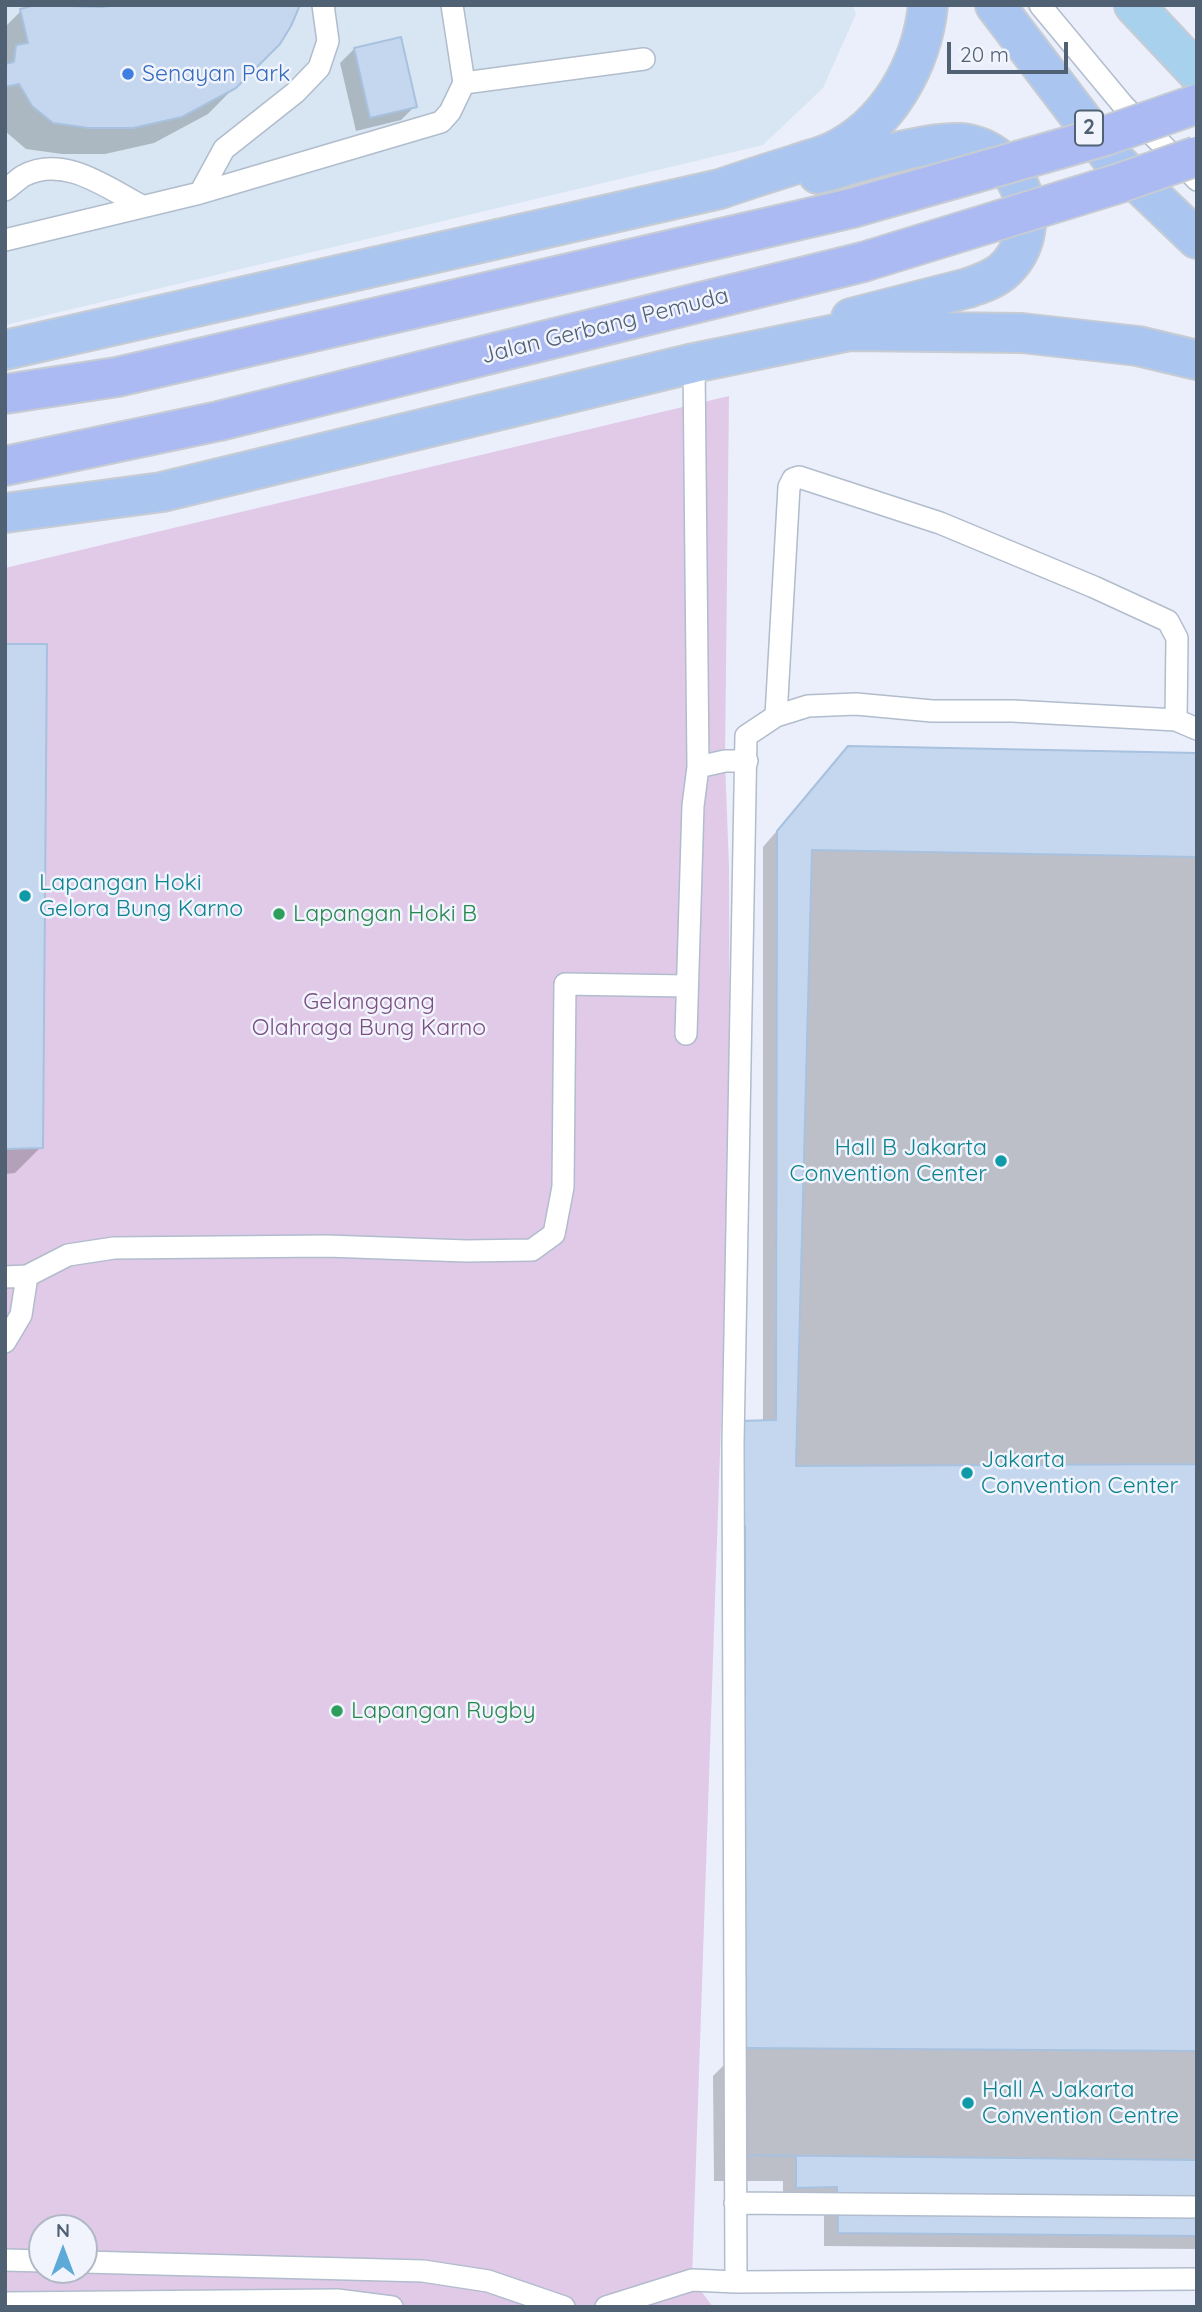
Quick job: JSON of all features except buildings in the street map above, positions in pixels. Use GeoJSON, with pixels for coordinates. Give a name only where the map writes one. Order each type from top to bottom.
{"type":"FeatureCollection","features":[{"type":"Feature","properties":{"kind":"highway"},"geometry":{"type":"LineString","coordinates":[[5,350],[720,188],[832,152],[854,138],[891,102],[918,53],[926,25],[928,5]]}},
{"type":"Feature","properties":{"kind":"highway","name":"2"},"geometry":{"type":"LineString","coordinates":[[995,5],[1109,155],[1197,239]]}},
{"type":"Feature","properties":{"kind":"highway"},"geometry":{"type":"LineString","coordinates":[[1134,5],[1197,72]]}},
{"type":"Feature","properties":{"kind":"highway"},"geometry":{"type":"LineString","coordinates":[[720,188],[761,190],[901,152],[959,143],[978,147],[996,157],[1010,170],[1026,204],[1027,223],[1023,241],[1002,272],[986,282],[810,327],[775,345]]}},
{"type":"Feature","properties":{"kind":"highway"},"geometry":{"type":"LineString","coordinates":[[5,513],[162,492],[694,363],[850,331],[1022,333],[1138,346],[1197,360]]}},
{"type":"Feature","properties":{"kind":"main road"},"geometry":{"type":"LineString","coordinates":[[5,394],[117,377],[852,208],[1105,136],[1197,104]]}},
{"type":"Feature","properties":{"kind":"main road","name":"Jalan Gerbang Pemuda"},"geometry":{"type":"LineString","coordinates":[[5,466],[219,421],[863,262],[1120,183],[1197,156]]}},
{"type":"Feature","properties":{"kind":"lane"},"geometry":{"type":"LineString","coordinates":[[200,192],[224,149],[296,92],[319,68],[328,41],[323,5]]}},
{"type":"Feature","properties":{"kind":"lane"},"geometry":{"type":"LineString","coordinates":[[5,240],[200,192],[440,122],[450,112],[464,83],[452,5]]}},
{"type":"Feature","properties":{"kind":"lane"},"geometry":{"type":"LineString","coordinates":[[1040,5],[1123,105],[1197,180]]}},
{"type":"Feature","properties":{"kind":"lane"},"geometry":{"type":"LineString","coordinates":[[464,83],[644,59]]}},
{"type":"Feature","properties":{"kind":"lane"},"geometry":{"type":"LineString","coordinates":[[5,190],[23,176],[45,169],[79,172],[142,206]]}},
{"type":"Feature","properties":{"kind":"lane"},"geometry":{"type":"LineString","coordinates":[[686,1034],[693,806],[698,766],[694,363]]}},
{"type":"Feature","properties":{"kind":"lane"},"geometry":{"type":"LineString","coordinates":[[776,716],[789,486],[793,479],[799,477],[940,523],[1168,621],[1177,638],[1176,720]]}},
{"type":"Feature","properties":{"kind":"lane"},"geometry":{"type":"LineString","coordinates":[[736,2282],[733,1443],[746,736],[776,716],[808,706],[856,704],[932,711],[1013,711],[1176,720],[1197,729]]}},
{"type":"Feature","properties":{"kind":"lane"},"geometry":{"type":"LineString","coordinates":[[698,766],[725,761],[747,761]]}},
{"type":"Feature","properties":{"kind":"lane"},"geometry":{"type":"LineString","coordinates":[[5,1277],[27,1276],[68,1255],[114,1248],[327,1246],[466,1251],[532,1250],[554,1234],[563,1187],[565,984],[686,986]]}},
{"type":"Feature","properties":{"kind":"lane"},"geometry":{"type":"LineString","coordinates":[[5,1342],[21,1315],[27,1276]]}},
{"type":"Feature","properties":{"kind":"lane"},"geometry":{"type":"LineString","coordinates":[[735,2203],[1197,2207]]}},
{"type":"Feature","properties":{"kind":"lane"},"geometry":{"type":"LineString","coordinates":[[5,2260],[28,2261]]}},
{"type":"Feature","properties":{"kind":"lane"},"geometry":{"type":"LineString","coordinates":[[98,2262],[423,2271],[488,2281],[564,2307]]}},
{"type":"Feature","properties":{"kind":"lane"},"geometry":{"type":"LineString","coordinates":[[606,2307],[692,2280],[1197,2279]]}},
{"type":"Feature","properties":{"kind":"lane"},"geometry":{"type":"LineString","coordinates":[[5,2302],[33,2305],[337,2300],[392,2307]]}},
{"type":"Feature","properties":{"kind":"shaded area"},"geometry":{"type":"Polygon","coordinates":[[[5,5],[853,5],[856,14],[823,88],[763,145],[5,325],[5,5]]]}},
{"type":"Feature","properties":{"kind":"green space","name":"Gelanggang Olahraga Bung Karno"},"geometry":{"type":"Polygon","coordinates":[[[729,396],[725,761],[729,867],[730,1157],[692,2279],[713,2307],[5,2307],[5,568],[729,396]]]}},
{"type":"Feature","properties":{"kind":"place","name":"Senayan Park"},"geometry":{"type":"Point","coordinates":[128,74]}},
{"type":"Feature","properties":{"kind":"place","name":"Lapangan Hoki Gelora Bung Karno"},"geometry":{"type":"Point","coordinates":[25,896]}},
{"type":"Feature","properties":{"kind":"place","name":"Lapangan Hoki B"},"geometry":{"type":"Point","coordinates":[279,914]}},
{"type":"Feature","properties":{"kind":"place","name":"Hall B Jakarta Convention Center"},"geometry":{"type":"Point","coordinates":[1001,1161]}},
{"type":"Feature","properties":{"kind":"place","name":"Jakarta Convention Center"},"geometry":{"type":"Point","coordinates":[967,1473]}},
{"type":"Feature","properties":{"kind":"place","name":"Lapangan Rugby"},"geometry":{"type":"Point","coordinates":[337,1711]}},
{"type":"Feature","properties":{"kind":"place","name":"Hall A Jakarta Convention Centre"},"geometry":{"type":"Point","coordinates":[968,2103]}}]}
